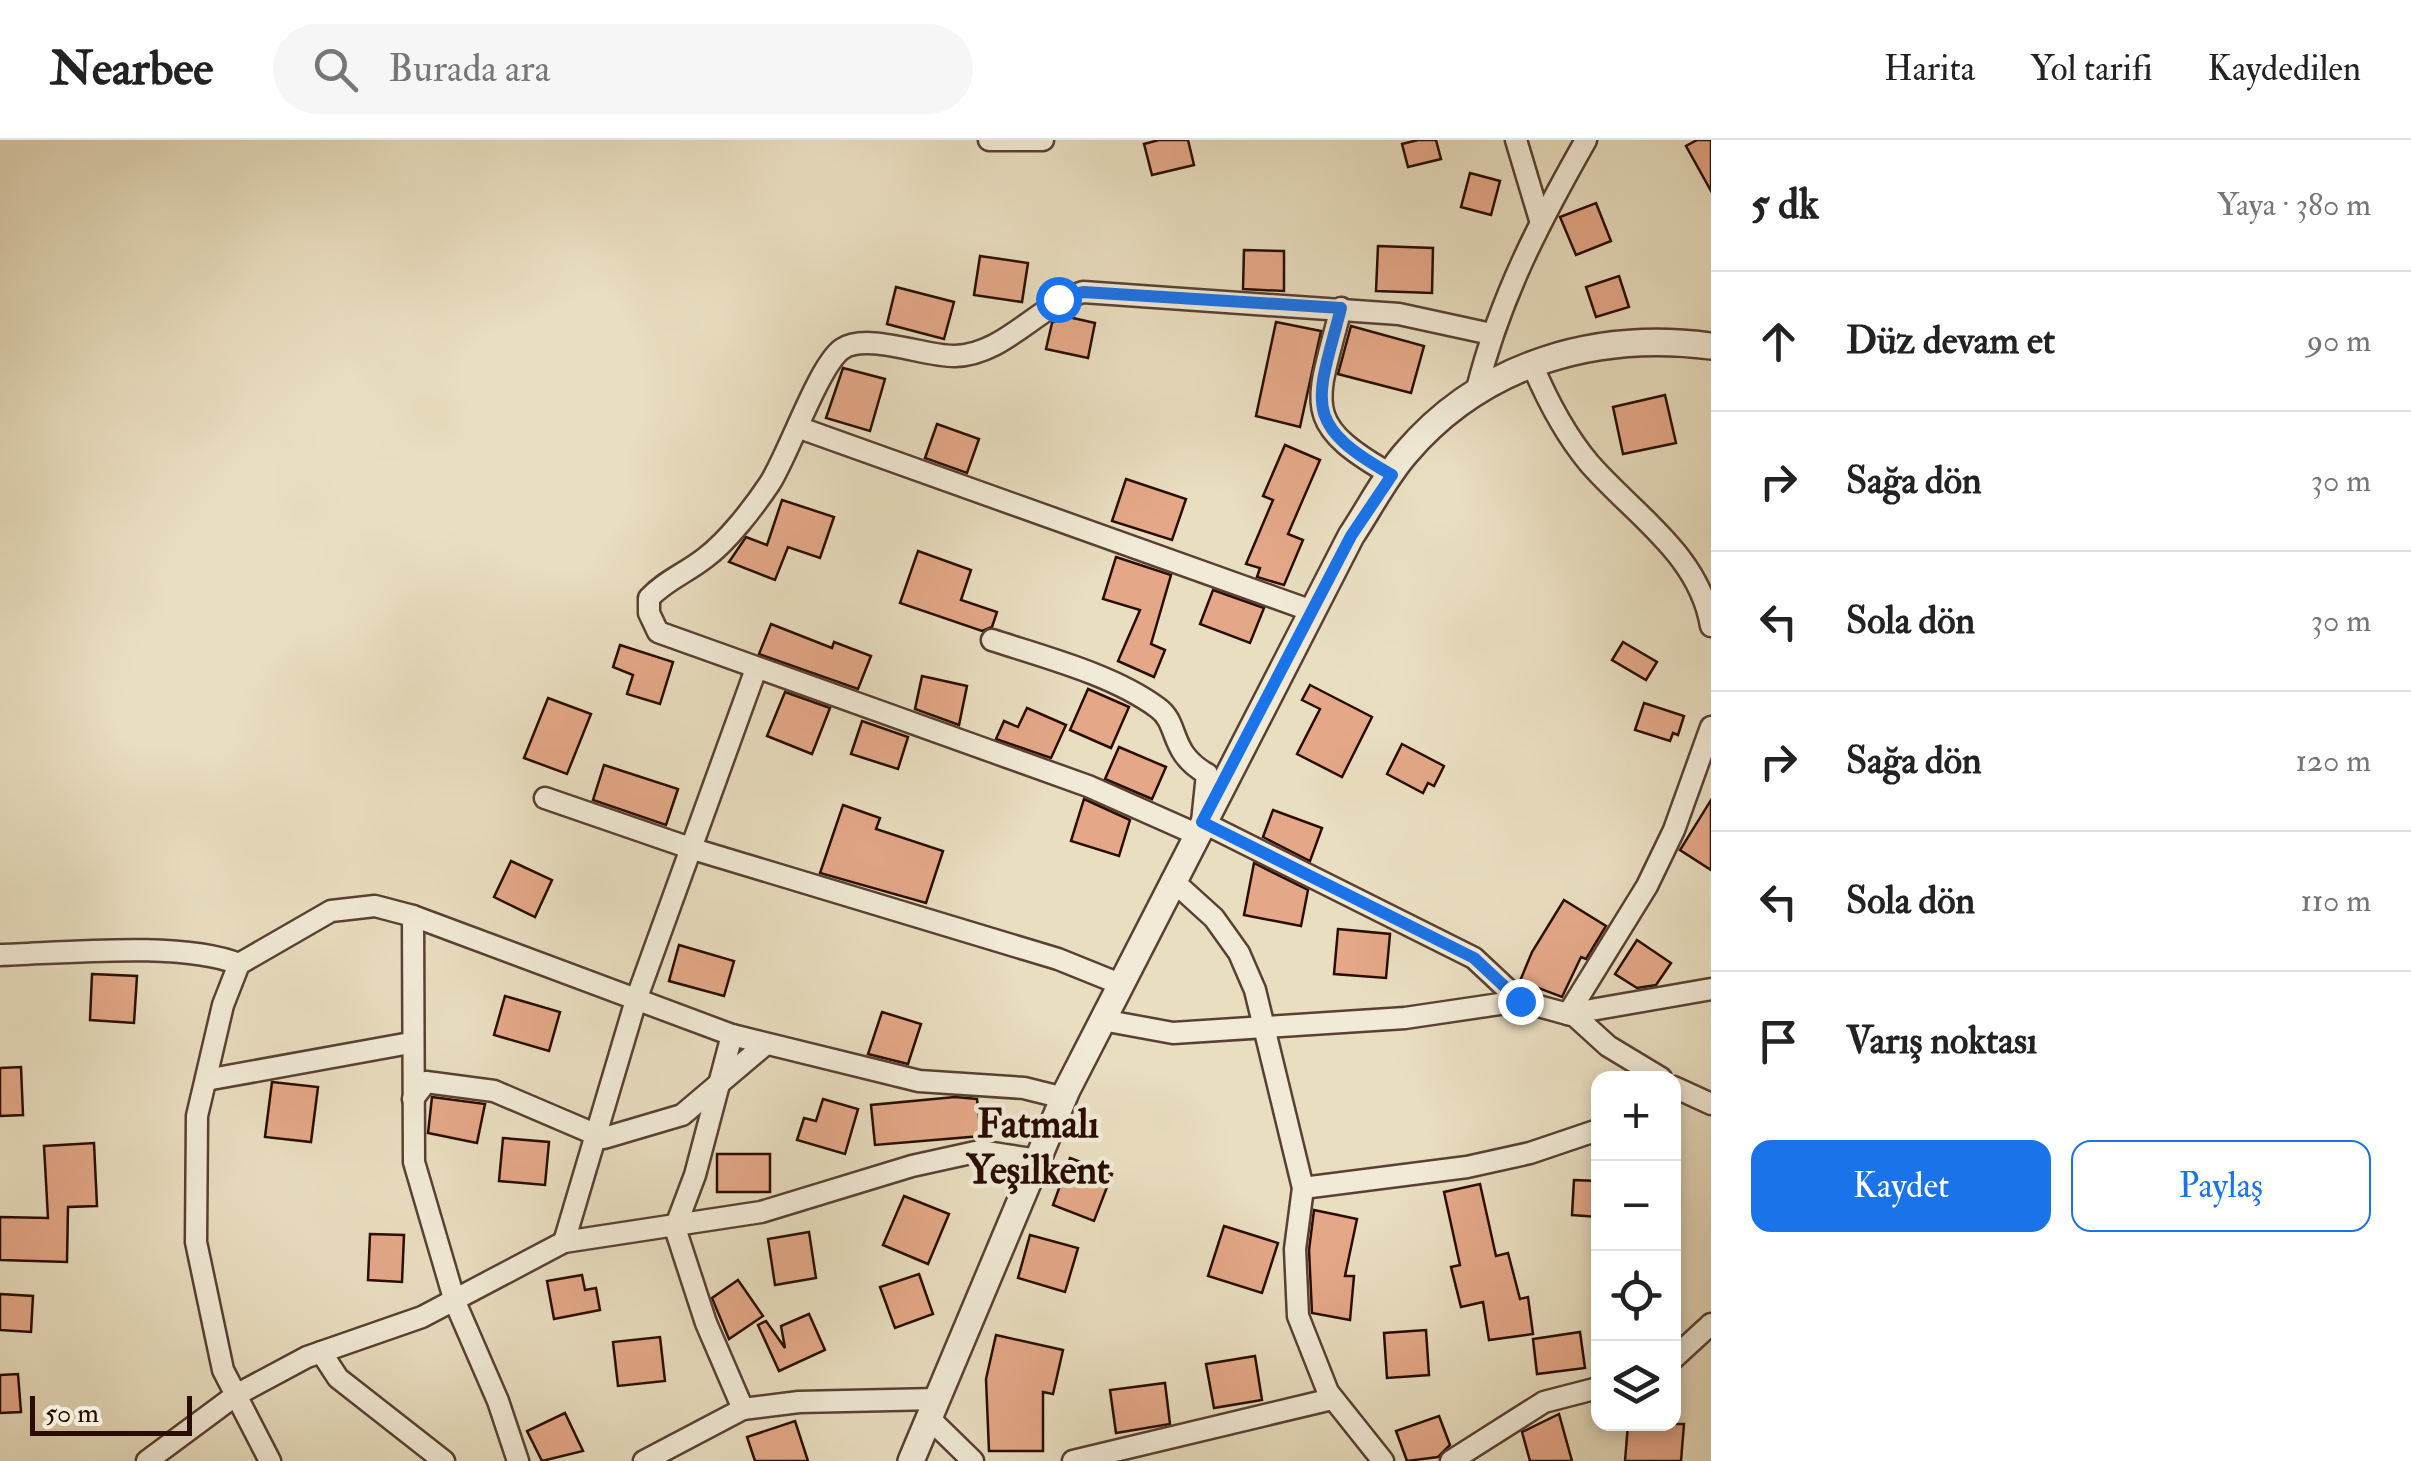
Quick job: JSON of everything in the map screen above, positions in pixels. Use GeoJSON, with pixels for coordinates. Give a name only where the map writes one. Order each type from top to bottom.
{"type":"FeatureCollection","features":[{"type":"Feature","properties":{"kind":"street"},"geometry":{"type":"LineString","coordinates":[[989,140],[1043,140]]}},
{"type":"Feature","properties":{"kind":"street"},"geometry":{"type":"LineString","coordinates":[[1516,140],[1540,220]]}},
{"type":"Feature","properties":{"kind":"street"},"geometry":{"type":"LineString","coordinates":[[1477,388],[1491,334],[1540,220],[1586,140]]}},
{"type":"Feature","properties":{"kind":"street"},"geometry":{"type":"LineString","coordinates":[[1491,334],[1400,314],[1083,292],[1058,299],[986,350],[956,356],[862,342],[842,349],[826,370],[767,488],[706,558],[664,582],[650,598],[650,613],[658,632],[1199,828],[1474,958],[1520,1001]]}},
{"type":"Feature","properties":{"kind":"street"},"geometry":{"type":"LineString","coordinates":[[1341,308],[1320,407],[1329,431],[1347,450],[1392,475]]}},
{"type":"Feature","properties":{"kind":"street"},"geometry":{"type":"LineString","coordinates":[[911,1461],[1064,1098],[1102,1020],[1351,536],[1406,452],[1477,388],[1561,351],[1673,341],[1711,346]]}},
{"type":"Feature","properties":{"kind":"street"},"geometry":{"type":"LineString","coordinates":[[1532,364],[1565,432],[1609,486],[1665,538],[1691,575],[1708,608],[1711,626]]}},
{"type":"Feature","properties":{"kind":"street"},"geometry":{"type":"LineString","coordinates":[[800,428],[1312,611]]}},
{"type":"Feature","properties":{"kind":"street"},"geometry":{"type":"LineString","coordinates":[[992,640],[1074,667],[1162,710],[1186,762],[1207,774],[1199,828]]}},
{"type":"Feature","properties":{"kind":"street"},"geometry":{"type":"LineString","coordinates":[[564,1242],[636,1000],[756,669]]}},
{"type":"Feature","properties":{"kind":"street"},"geometry":{"type":"LineString","coordinates":[[1568,1014],[1647,886],[1674,830],[1711,726]]}},
{"type":"Feature","properties":{"kind":"street"},"geometry":{"type":"LineString","coordinates":[[545,798],[693,849],[1058,960],[1120,984]]}},
{"type":"Feature","properties":{"kind":"street"},"geometry":{"type":"LineString","coordinates":[[1172,880],[1214,918],[1239,953],[1266,1027],[1278,1096],[1303,1188],[1296,1250],[1298,1316],[1332,1398],[1383,1461]]}},
{"type":"Feature","properties":{"kind":"street"},"geometry":{"type":"LineString","coordinates":[[270,1461],[223,1370],[196,1242],[197,1116],[223,1005],[239,964],[331,911],[375,906],[413,916],[732,1035],[766,1044],[919,1081],[1024,1088],[1064,1098]]}},
{"type":"Feature","properties":{"kind":"street"},"geometry":{"type":"LineString","coordinates":[[413,916],[410,1043],[414,1162],[455,1302],[498,1401],[518,1461]]}},
{"type":"Feature","properties":{"kind":"street"},"geometry":{"type":"LineString","coordinates":[[0,955],[138,952],[223,958],[239,964]]}},
{"type":"Feature","properties":{"kind":"street"},"geometry":{"type":"LineString","coordinates":[[1568,1014],[1711,989]]}},
{"type":"Feature","properties":{"kind":"street"},"geometry":{"type":"LineString","coordinates":[[1102,1020],[1140,1030],[1174,1033],[1405,1018],[1520,1001],[1568,1014],[1651,1071]]}},
{"type":"Feature","properties":{"kind":"street"},"geometry":{"type":"LineString","coordinates":[[732,1035],[721,1083],[675,1228],[706,1323],[744,1409]]}},
{"type":"Feature","properties":{"kind":"street"},"geometry":{"type":"LineString","coordinates":[[206,1080],[410,1043]]}},
{"type":"Feature","properties":{"kind":"street"},"geometry":{"type":"LineString","coordinates":[[412,1099],[426,1082],[494,1091],[604,1138],[682,1115],[766,1044]]}},
{"type":"Feature","properties":{"kind":"street"},"geometry":{"type":"LineString","coordinates":[[1681,1090],[1711,1104]]}},
{"type":"Feature","properties":{"kind":"street"},"geometry":{"type":"LineString","coordinates":[[1303,1188],[1467,1167],[1530,1153],[1591,1132]]}},
{"type":"Feature","properties":{"kind":"street"},"geometry":{"type":"LineString","coordinates":[[146,1461],[236,1394],[321,1352],[455,1302],[495,1276],[564,1242],[761,1212],[912,1166],[980,1151],[1038,1160]]}},
{"type":"Feature","properties":{"kind":"street"},"geometry":{"type":"LineString","coordinates":[[1681,1352],[1711,1324]]}},
{"type":"Feature","properties":{"kind":"street"},"geometry":{"type":"LineString","coordinates":[[321,1352],[338,1378],[444,1461]]}},
{"type":"Feature","properties":{"kind":"street"},"geometry":{"type":"LineString","coordinates":[[1451,1461],[1544,1402],[1591,1390]]}},
{"type":"Feature","properties":{"kind":"street"},"geometry":{"type":"LineString","coordinates":[[1073,1461],[1332,1398]]}},
{"type":"Feature","properties":{"kind":"street"},"geometry":{"type":"LineString","coordinates":[[644,1461],[744,1409],[799,1402],[933,1409],[973,1461]]}},
{"type":"Feature","properties":{"kind":"building"},"geometry":{"type":"Polygon","coordinates":[[[1188,140],[1194,165],[1152,175],[1144,144],[1188,140]]]}},
{"type":"Feature","properties":{"kind":"building"},"geometry":{"type":"Polygon","coordinates":[[[1436,140],[1441,159],[1408,167],[1402,144],[1436,140]]]}},
{"type":"Feature","properties":{"kind":"building"},"geometry":{"type":"Polygon","coordinates":[[[1697,140],[1711,140],[1711,191],[1686,146],[1697,140]]]}},
{"type":"Feature","properties":{"kind":"building"},"geometry":{"type":"Polygon","coordinates":[[[1470,173],[1500,181],[1491,215],[1461,207],[1470,173]]]}},
{"type":"Feature","properties":{"kind":"building"},"geometry":{"type":"Polygon","coordinates":[[[1596,203],[1611,241],[1576,255],[1560,217],[1596,203]]]}},
{"type":"Feature","properties":{"kind":"building"},"geometry":{"type":"Polygon","coordinates":[[[1378,246],[1433,248],[1432,293],[1376,291],[1378,246]]]}},
{"type":"Feature","properties":{"kind":"building"},"geometry":{"type":"Polygon","coordinates":[[[1244,250],[1284,251],[1284,291],[1243,289],[1244,250]]]}},
{"type":"Feature","properties":{"kind":"building"},"geometry":{"type":"Polygon","coordinates":[[[980,256],[1028,263],[1022,302],[974,295],[980,256]]]}},
{"type":"Feature","properties":{"kind":"building"},"geometry":{"type":"Polygon","coordinates":[[[1619,276],[1629,307],[1596,317],[1586,287],[1619,276]]]}},
{"type":"Feature","properties":{"kind":"building"},"geometry":{"type":"Polygon","coordinates":[[[896,287],[954,302],[944,339],[887,324],[896,287]]]}},
{"type":"Feature","properties":{"kind":"building"},"geometry":{"type":"Polygon","coordinates":[[[1064,316],[1095,323],[1088,358],[1046,349],[1052,323],[1064,316]]]}},
{"type":"Feature","properties":{"kind":"building"},"geometry":{"type":"Polygon","coordinates":[[[1276,322],[1321,331],[1300,427],[1256,416],[1276,322]]]}},
{"type":"Feature","properties":{"kind":"building"},"geometry":{"type":"Polygon","coordinates":[[[1351,326],[1424,346],[1411,393],[1338,374],[1351,326]]]}},
{"type":"Feature","properties":{"kind":"building"},"geometry":{"type":"Polygon","coordinates":[[[843,368],[885,379],[870,431],[826,418],[843,368]]]}},
{"type":"Feature","properties":{"kind":"building"},"geometry":{"type":"Polygon","coordinates":[[[1665,395],[1676,443],[1623,454],[1613,407],[1665,395]]]}},
{"type":"Feature","properties":{"kind":"building"},"geometry":{"type":"Polygon","coordinates":[[[937,424],[979,439],[967,473],[925,458],[937,424]]]}},
{"type":"Feature","properties":{"kind":"building"},"geometry":{"type":"Polygon","coordinates":[[[1285,445],[1320,460],[1288,534],[1303,540],[1284,585],[1257,577],[1260,568],[1246,564],[1273,500],[1263,496],[1285,445]]]}},
{"type":"Feature","properties":{"kind":"building"},"geometry":{"type":"Polygon","coordinates":[[[1126,479],[1186,499],[1172,540],[1112,521],[1126,479]]]}},
{"type":"Feature","properties":{"kind":"building"},"geometry":{"type":"Polygon","coordinates":[[[782,500],[834,517],[820,558],[788,547],[775,580],[729,562],[746,537],[767,545],[782,500]]]}},
{"type":"Feature","properties":{"kind":"building"},"geometry":{"type":"Polygon","coordinates":[[[918,551],[971,570],[961,600],[997,612],[992,627],[982,631],[900,603],[918,551]]]}},
{"type":"Feature","properties":{"kind":"building"},"geometry":{"type":"Polygon","coordinates":[[[1116,557],[1171,575],[1151,644],[1165,650],[1154,677],[1118,661],[1140,610],[1103,599],[1116,557]]]}},
{"type":"Feature","properties":{"kind":"building"},"geometry":{"type":"Polygon","coordinates":[[[1213,590],[1264,608],[1250,643],[1200,624],[1213,590]]]}},
{"type":"Feature","properties":{"kind":"building"},"geometry":{"type":"Polygon","coordinates":[[[771,624],[832,648],[834,642],[871,656],[858,689],[759,654],[771,624]]]}},
{"type":"Feature","properties":{"kind":"building"},"geometry":{"type":"Polygon","coordinates":[[[1623,642],[1657,662],[1646,680],[1612,660],[1623,642]]]}},
{"type":"Feature","properties":{"kind":"building"},"geometry":{"type":"Polygon","coordinates":[[[620,645],[673,662],[660,704],[627,694],[633,675],[613,667],[620,645]]]}},
{"type":"Feature","properties":{"kind":"building"},"geometry":{"type":"Polygon","coordinates":[[[922,676],[967,686],[959,725],[915,709],[922,676]]]}},
{"type":"Feature","properties":{"kind":"building"},"geometry":{"type":"Polygon","coordinates":[[[1310,685],[1372,717],[1342,777],[1297,754],[1320,709],[1302,700],[1310,685]]]}},
{"type":"Feature","properties":{"kind":"building"},"geometry":{"type":"Polygon","coordinates":[[[1088,689],[1129,707],[1111,748],[1070,730],[1088,689]]]}},
{"type":"Feature","properties":{"kind":"building"},"geometry":{"type":"Polygon","coordinates":[[[785,692],[830,708],[812,754],[767,736],[785,692]]]}},
{"type":"Feature","properties":{"kind":"building"},"geometry":{"type":"Polygon","coordinates":[[[548,698],[591,714],[567,774],[524,758],[548,698]]]}},
{"type":"Feature","properties":{"kind":"building"},"geometry":{"type":"Polygon","coordinates":[[[1644,703],[1684,716],[1678,735],[1673,733],[1670,741],[1635,730],[1644,703]]]}},
{"type":"Feature","properties":{"kind":"building"},"geometry":{"type":"Polygon","coordinates":[[[1027,708],[1066,725],[1051,758],[996,739],[1004,721],[1018,727],[1027,708]]]}},
{"type":"Feature","properties":{"kind":"building"},"geometry":{"type":"Polygon","coordinates":[[[862,721],[908,737],[898,769],[851,754],[862,721]]]}},
{"type":"Feature","properties":{"kind":"building"},"geometry":{"type":"Polygon","coordinates":[[[1402,744],[1444,766],[1434,786],[1428,783],[1423,793],[1387,774],[1402,744]]]}},
{"type":"Feature","properties":{"kind":"building"},"geometry":{"type":"Polygon","coordinates":[[[1119,747],[1166,767],[1152,799],[1105,779],[1119,747]]]}},
{"type":"Feature","properties":{"kind":"building"},"geometry":{"type":"Polygon","coordinates":[[[604,765],[678,789],[666,825],[593,800],[604,765]]]}},
{"type":"Feature","properties":{"kind":"building"},"geometry":{"type":"Polygon","coordinates":[[[1084,799],[1130,820],[1119,856],[1071,841],[1084,799]]]}},
{"type":"Feature","properties":{"kind":"building"},"geometry":{"type":"Polygon","coordinates":[[[1711,800],[1711,870],[1680,850],[1711,800]]]}},
{"type":"Feature","properties":{"kind":"building"},"geometry":{"type":"Polygon","coordinates":[[[843,805],[880,818],[876,829],[943,851],[926,903],[820,873],[843,805]]]}},
{"type":"Feature","properties":{"kind":"building"},"geometry":{"type":"Polygon","coordinates":[[[1273,810],[1322,828],[1310,861],[1263,837],[1273,810]]]}},
{"type":"Feature","properties":{"kind":"building"},"geometry":{"type":"Polygon","coordinates":[[[511,861],[552,880],[535,917],[494,897],[511,861]]]}},
{"type":"Feature","properties":{"kind":"building"},"geometry":{"type":"Polygon","coordinates":[[[1254,863],[1308,890],[1301,926],[1244,915],[1254,863]]]}},
{"type":"Feature","properties":{"kind":"building"},"geometry":{"type":"Polygon","coordinates":[[[1564,900],[1606,926],[1586,959],[1581,957],[1562,997],[1520,981],[1532,952],[1564,900]]]}},
{"type":"Feature","properties":{"kind":"building"},"geometry":{"type":"Polygon","coordinates":[[[1338,929],[1390,934],[1386,978],[1334,974],[1338,929]]]}},
{"type":"Feature","properties":{"kind":"building"},"geometry":{"type":"Polygon","coordinates":[[[1637,940],[1671,963],[1656,985],[1637,988],[1615,974],[1637,940]]]}},
{"type":"Feature","properties":{"kind":"building"},"geometry":{"type":"Polygon","coordinates":[[[679,945],[734,961],[724,996],[669,981],[679,945]]]}},
{"type":"Feature","properties":{"kind":"building"},"geometry":{"type":"Polygon","coordinates":[[[92,974],[137,976],[134,1023],[90,1020],[92,974]]]}},
{"type":"Feature","properties":{"kind":"building"},"geometry":{"type":"Polygon","coordinates":[[[505,996],[560,1012],[549,1051],[494,1035],[505,996]]]}},
{"type":"Feature","properties":{"kind":"building"},"geometry":{"type":"Polygon","coordinates":[[[882,1012],[921,1024],[908,1064],[868,1054],[882,1012]]]}},
{"type":"Feature","properties":{"kind":"building"},"geometry":{"type":"Polygon","coordinates":[[[21,1067],[23,1115],[0,1116],[0,1068],[21,1067]]]}},
{"type":"Feature","properties":{"kind":"building"},"geometry":{"type":"Polygon","coordinates":[[[272,1082],[318,1087],[311,1142],[265,1137],[272,1082]]]}},
{"type":"Feature","properties":{"kind":"building"},"geometry":{"type":"Polygon","coordinates":[[[432,1097],[485,1104],[477,1143],[428,1133],[432,1097]]]}},
{"type":"Feature","properties":{"kind":"building"},"geometry":{"type":"Polygon","coordinates":[[[955,1097],[977,1099],[981,1136],[875,1145],[871,1105],[955,1097]]]}},
{"type":"Feature","properties":{"kind":"building"},"geometry":{"type":"Polygon","coordinates":[[[823,1099],[858,1109],[845,1154],[797,1140],[804,1118],[816,1121],[823,1099]]]}},
{"type":"Feature","properties":{"kind":"building"},"geometry":{"type":"Polygon","coordinates":[[[503,1138],[549,1142],[545,1185],[499,1181],[503,1138]]]}},
{"type":"Feature","properties":{"kind":"building"},"geometry":{"type":"Polygon","coordinates":[[[94,1143],[97,1206],[68,1207],[67,1262],[0,1260],[0,1217],[48,1218],[44,1146],[94,1143]]]}},
{"type":"Feature","properties":{"kind":"building"},"geometry":{"type":"Polygon","coordinates":[[[717,1154],[770,1154],[770,1192],[717,1192],[717,1154]]]}},
{"type":"Feature","properties":{"kind":"building"},"geometry":{"type":"Polygon","coordinates":[[[1070,1158],[1112,1174],[1094,1221],[1053,1205],[1070,1158]]]}},
{"type":"Feature","properties":{"kind":"building"},"geometry":{"type":"Polygon","coordinates":[[[1574,1180],[1591,1181],[1591,1216],[1572,1215],[1574,1180]]]}},
{"type":"Feature","properties":{"kind":"building"},"geometry":{"type":"Polygon","coordinates":[[[1480,1184],[1496,1256],[1508,1253],[1520,1299],[1528,1297],[1533,1334],[1489,1340],[1483,1302],[1461,1307],[1451,1267],[1460,1265],[1444,1192],[1480,1184]]]}},
{"type":"Feature","properties":{"kind":"building"},"geometry":{"type":"Polygon","coordinates":[[[904,1196],[949,1214],[928,1264],[883,1245],[904,1196]]]}},
{"type":"Feature","properties":{"kind":"building"},"geometry":{"type":"Polygon","coordinates":[[[1314,1210],[1357,1219],[1345,1276],[1354,1276],[1350,1320],[1312,1313],[1309,1250],[1314,1210]]]}},
{"type":"Feature","properties":{"kind":"building"},"geometry":{"type":"Polygon","coordinates":[[[1224,1226],[1278,1243],[1262,1293],[1208,1276],[1224,1226]]]}},
{"type":"Feature","properties":{"kind":"building"},"geometry":{"type":"Polygon","coordinates":[[[809,1232],[816,1278],[775,1285],[768,1239],[809,1232]]]}},
{"type":"Feature","properties":{"kind":"building"},"geometry":{"type":"Polygon","coordinates":[[[370,1234],[404,1235],[402,1282],[368,1280],[370,1234]]]}},
{"type":"Feature","properties":{"kind":"building"},"geometry":{"type":"Polygon","coordinates":[[[1030,1235],[1078,1248],[1065,1292],[1018,1278],[1030,1235]]]}},
{"type":"Feature","properties":{"kind":"building"},"geometry":{"type":"Polygon","coordinates":[[[919,1274],[933,1314],[895,1328],[880,1287],[919,1274]]]}},
{"type":"Feature","properties":{"kind":"building"},"geometry":{"type":"Polygon","coordinates":[[[582,1275],[585,1290],[596,1288],[600,1310],[554,1319],[547,1281],[582,1275]]]}},
{"type":"Feature","properties":{"kind":"building"},"geometry":{"type":"Polygon","coordinates":[[[738,1280],[763,1316],[729,1339],[712,1298],[738,1280]]]}},
{"type":"Feature","properties":{"kind":"building"},"geometry":{"type":"Polygon","coordinates":[[[0,1294],[33,1296],[31,1332],[0,1330],[0,1294]]]}},
{"type":"Feature","properties":{"kind":"building"},"geometry":{"type":"Polygon","coordinates":[[[809,1314],[825,1350],[779,1371],[758,1325],[766,1321],[785,1348],[781,1326],[809,1314]]]}},
{"type":"Feature","properties":{"kind":"building"},"geometry":{"type":"Polygon","coordinates":[[[1426,1330],[1429,1375],[1387,1378],[1384,1333],[1426,1330]]]}},
{"type":"Feature","properties":{"kind":"building"},"geometry":{"type":"Polygon","coordinates":[[[1580,1332],[1585,1368],[1537,1374],[1533,1339],[1580,1332]]]}},
{"type":"Feature","properties":{"kind":"building"},"geometry":{"type":"Polygon","coordinates":[[[996,1335],[1063,1350],[1053,1394],[1043,1392],[1043,1451],[989,1451],[986,1379],[996,1335]]]}},
{"type":"Feature","properties":{"kind":"building"},"geometry":{"type":"Polygon","coordinates":[[[660,1337],[665,1381],[618,1386],[613,1342],[660,1337]]]}},
{"type":"Feature","properties":{"kind":"building"},"geometry":{"type":"Polygon","coordinates":[[[1255,1356],[1262,1400],[1214,1408],[1206,1364],[1255,1356]]]}},
{"type":"Feature","properties":{"kind":"building"},"geometry":{"type":"Polygon","coordinates":[[[18,1374],[21,1412],[0,1413],[0,1375],[18,1374]]]}},
{"type":"Feature","properties":{"kind":"building"},"geometry":{"type":"Polygon","coordinates":[[[1165,1383],[1170,1424],[1116,1433],[1110,1390],[1165,1383]]]}},
{"type":"Feature","properties":{"kind":"building"},"geometry":{"type":"Polygon","coordinates":[[[565,1413],[583,1451],[542,1461],[527,1431],[565,1413]]]}},
{"type":"Feature","properties":{"kind":"building"},"geometry":{"type":"Polygon","coordinates":[[[1559,1414],[1572,1461],[1530,1461],[1522,1432],[1559,1414]]]}},
{"type":"Feature","properties":{"kind":"building"},"geometry":{"type":"Polygon","coordinates":[[[1439,1416],[1450,1445],[1438,1457],[1407,1461],[1396,1431],[1439,1416]]]}},
{"type":"Feature","properties":{"kind":"building"},"geometry":{"type":"Polygon","coordinates":[[[795,1421],[808,1461],[755,1461],[747,1437],[795,1421]]]}},
{"type":"Feature","properties":{"kind":"building"},"geometry":{"type":"Polygon","coordinates":[[[1684,1424],[1681,1461],[1625,1461],[1627,1431],[1681,1431],[1684,1424]]]}},
{"type":"Feature","properties":{"kind":"district","name":"Fatmalı Yeşilkent"},"geometry":{"type":"Point","coordinates":[1038,1147]}},
{"type":"Feature","properties":{"kind":"route"},"geometry":{"type":"LineString","coordinates":[[1058,299],[1083,292],[1341,308],[1320,407],[1329,431],[1347,450],[1392,475],[1351,536],[1202,822],[1474,958],[1520,1001]]}}]}
